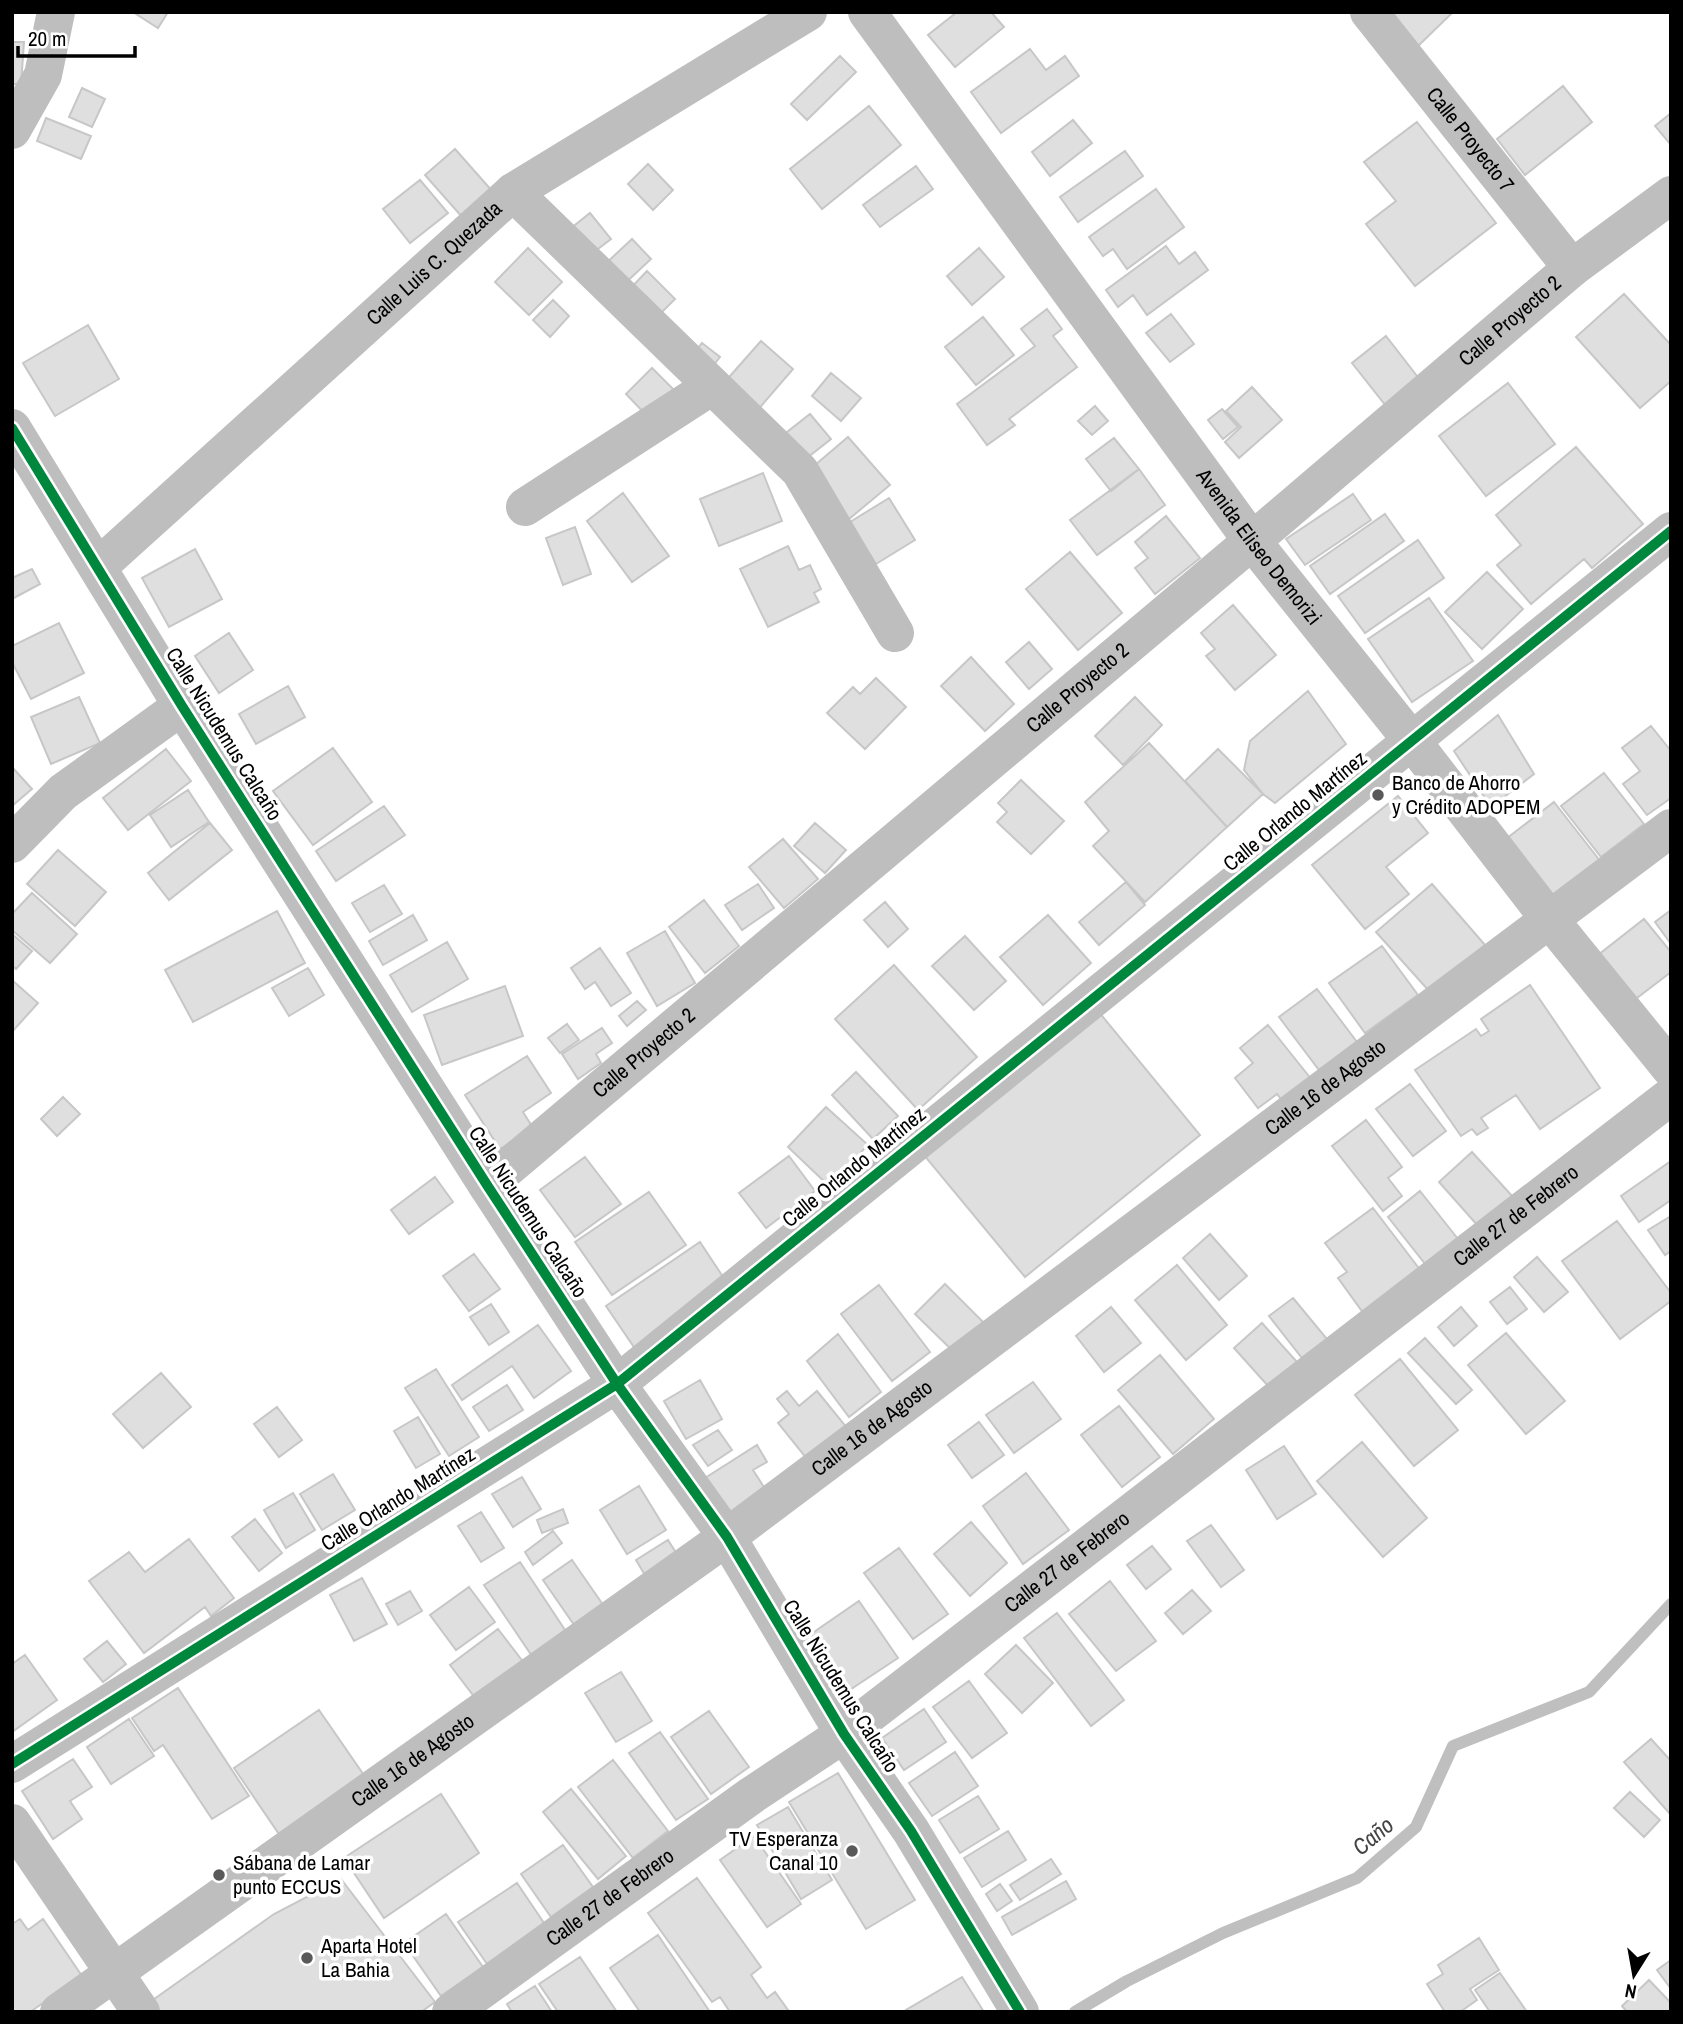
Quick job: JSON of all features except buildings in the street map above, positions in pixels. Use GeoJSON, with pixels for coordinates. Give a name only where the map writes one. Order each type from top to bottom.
{"type":"FeatureCollection","features":[{"type":"Feature","properties":{"kind":"street"},"geometry":{"type":"LineString","coordinates":[[12,130],[43,75],[56,12]]}},
{"type":"Feature","properties":{"kind":"street","name":"Calle Luis C. Quezada"},"geometry":{"type":"LineString","coordinates":[[98,567],[513,192],[808,12]]}},
{"type":"Feature","properties":{"kind":"street","name":"Avenida Eliseo Demorizi"},"geometry":{"type":"LineString","coordinates":[[867,12],[1252,541],[1412,741],[1550,920],[1671,1069]]}},
{"type":"Feature","properties":{"kind":"street","name":"Calle Proyecto 7"},"geometry":{"type":"LineString","coordinates":[[1369,12],[1572,268]]}},
{"type":"Feature","properties":{"kind":"street"},"geometry":{"type":"LineString","coordinates":[[513,192],[800,471],[895,633]]}},
{"type":"Feature","properties":{"kind":"street","name":"Calle Proyecto 2"},"geometry":{"type":"LineString","coordinates":[[487,1185],[1572,268],[1671,195]]}},
{"type":"Feature","properties":{"kind":"street"},"geometry":{"type":"LineString","coordinates":[[525,507],[712,386]]}},
{"type":"Feature","properties":{"kind":"street","name":"Calle Nicudemus Calcaño"},"geometry":{"type":"LineString","coordinates":[[12,428],[182,706],[487,1185],[617,1384],[727,1537],[845,1734],[911,1831],[1020,2011]]}},
{"type":"Feature","properties":{"kind":"street","name":"Calle Orlando Martínez"},"geometry":{"type":"LineString","coordinates":[[12,1764],[617,1384],[1671,531]]}},
{"type":"Feature","properties":{"kind":"street"},"geometry":{"type":"LineString","coordinates":[[12,844],[63,792],[182,706]]}},
{"type":"Feature","properties":{"kind":"street","name":"Calle 16 de Agosto"},"geometry":{"type":"LineString","coordinates":[[59,2012],[727,1537],[1671,828]]}},
{"type":"Feature","properties":{"kind":"street","name":"Calle 27 de Febrero"},"geometry":{"type":"LineString","coordinates":[[451,2012],[752,1795],[845,1734],[1671,1096]]}},
{"type":"Feature","properties":{"kind":"street"},"geometry":{"type":"LineString","coordinates":[[12,1823],[141,2012]]}},
{"type":"Feature","properties":{"kind":"waterway","name":"Caño"},"geometry":{"type":"LineString","coordinates":[[1075,2012],[1127,1981],[1223,1933],[1357,1878],[1416,1827],[1453,1746],[1589,1692],[1671,1604]]}},
{"type":"Feature","properties":{"kind":"cycle path"},"geometry":{"type":"LineString","coordinates":[[12,428],[182,706],[487,1185],[617,1384],[727,1537],[844,1734],[911,1831],[1020,2012]]}},
{"type":"Feature","properties":{"kind":"cycle path"},"geometry":{"type":"LineString","coordinates":[[12,1764],[617,1384],[1671,531]]}},
{"type":"Feature","properties":{"kind":"place","name":"Banco de Ahorro y Crédito ADOPEM"},"geometry":{"type":"Point","coordinates":[1378,795]}},
{"type":"Feature","properties":{"kind":"place","name":"TV Esperanza Canal 10"},"geometry":{"type":"Point","coordinates":[852,1851]}},
{"type":"Feature","properties":{"kind":"place","name":"Sábana de Lamar punto ECCUS"},"geometry":{"type":"Point","coordinates":[219,1875]}},
{"type":"Feature","properties":{"kind":"place","name":"Aparta Hotel La Bahia"},"geometry":{"type":"Point","coordinates":[307,1958]}}]}
